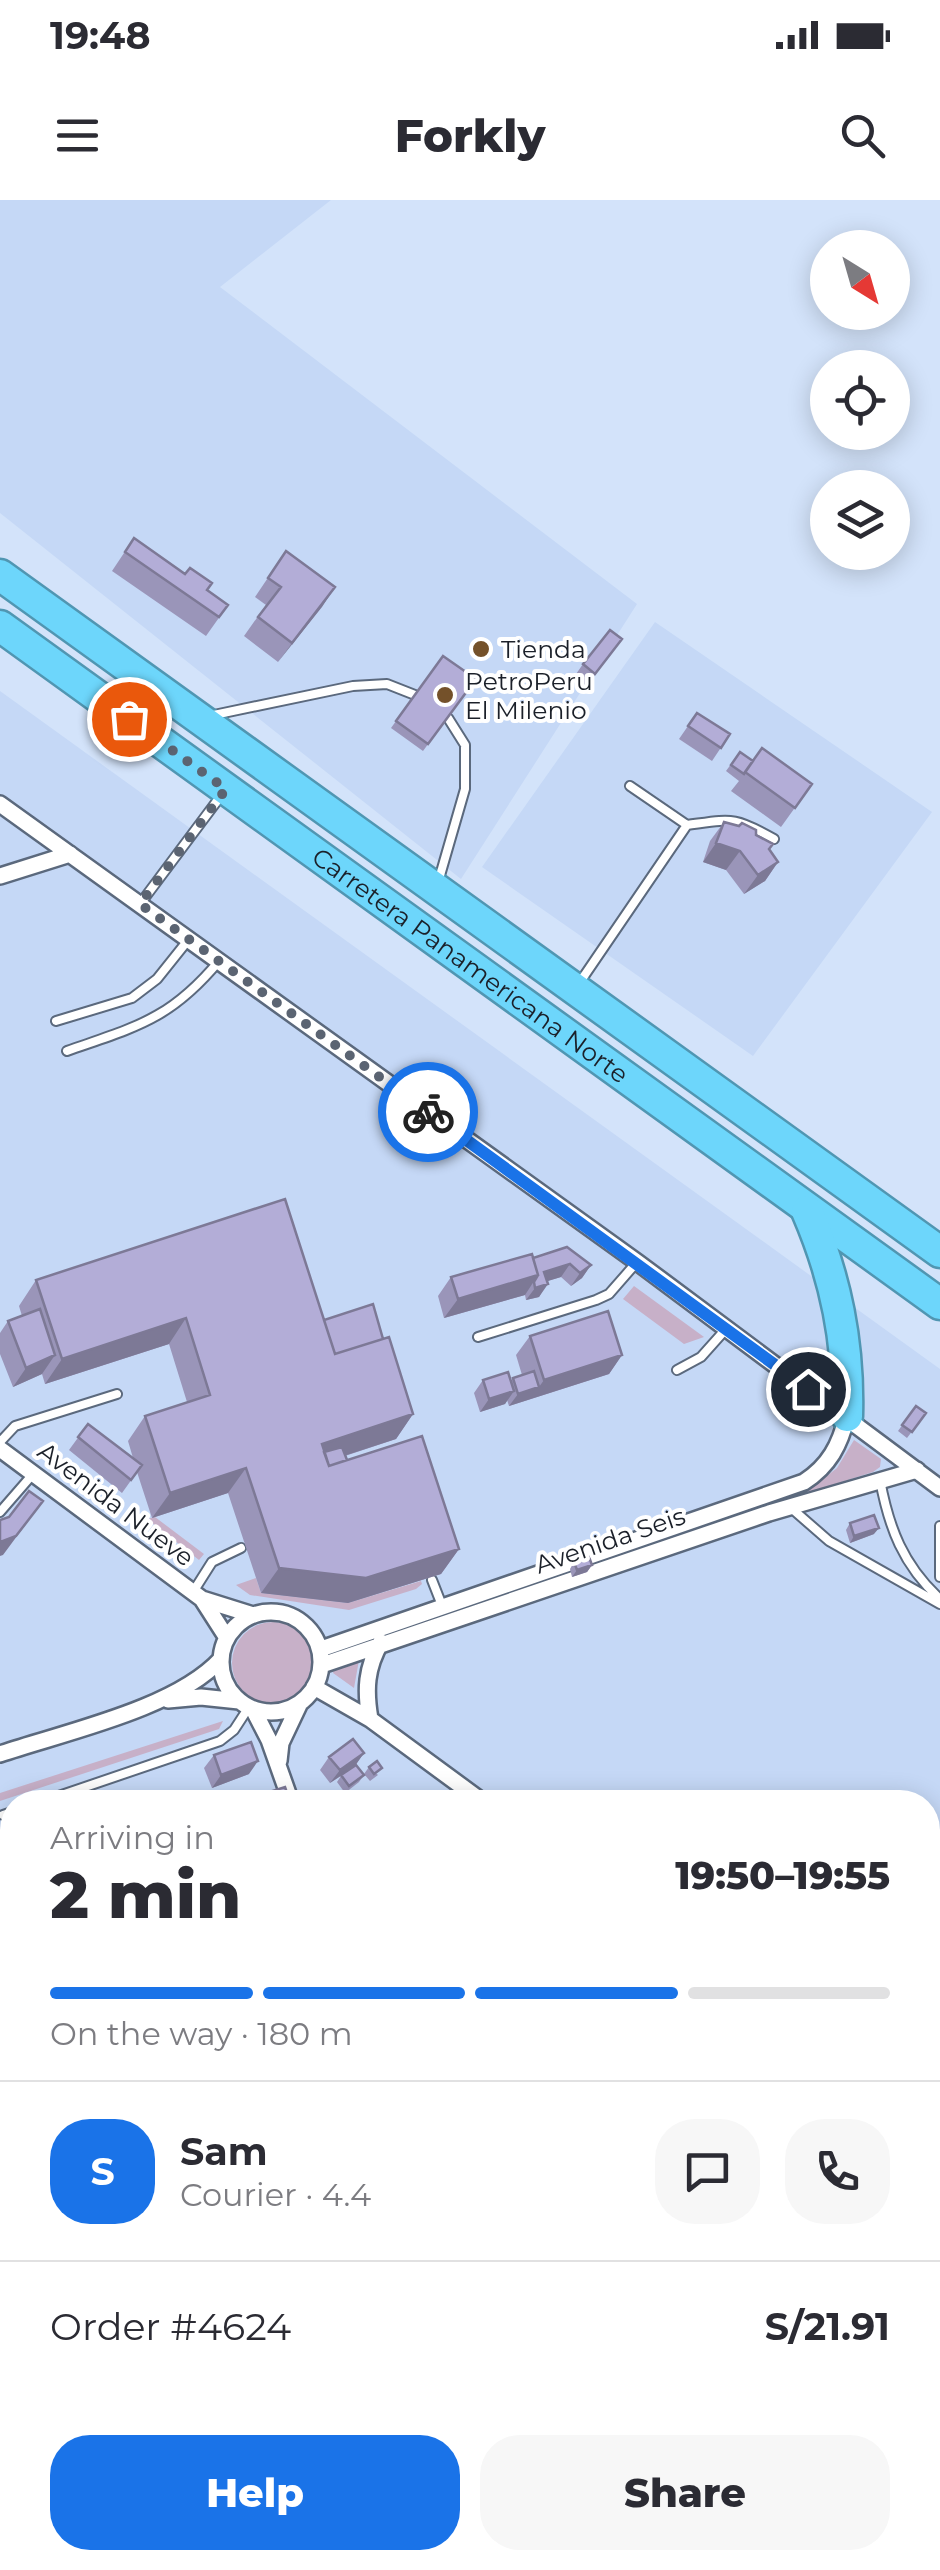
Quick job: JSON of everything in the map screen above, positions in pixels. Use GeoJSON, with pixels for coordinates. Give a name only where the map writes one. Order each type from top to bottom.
{"type":"FeatureCollection","features":[{"type":"Feature","properties":{"kind":"highway","name":"Carretera Panamericana Norte"},"geometry":{"type":"LineString","coordinates":[[0,575],[940,1252]]}},
{"type":"Feature","properties":{"kind":"highway","name":"Carretera Panamericana Norte"},"geometry":{"type":"LineString","coordinates":[[0,626],[940,1304]]}},
{"type":"Feature","properties":{"kind":"highway"},"geometry":{"type":"LineString","coordinates":[[604,1062],[628,1026]]}},
{"type":"Feature","properties":{"kind":"highway"},"geometry":{"type":"LineString","coordinates":[[806,1208],[826,1253],[842,1318],[848,1376],[847,1416]]}},
{"type":"Feature","properties":{"kind":"street"},"geometry":{"type":"LineString","coordinates":[[0,804],[637,1262],[940,1488]]}},
{"type":"Feature","properties":{"kind":"street"},"geometry":{"type":"LineString","coordinates":[[0,876],[70,854]]}},
{"type":"Feature","properties":{"kind":"street","name":"Avenida Seis"},"geometry":{"type":"LineString","coordinates":[[321,1657],[379,1646],[445,1615],[804,1482],[817,1474],[835,1451],[847,1416]]}},
{"type":"Feature","properties":{"kind":"street","name":"Avenida Nueve"},"geometry":{"type":"LineString","coordinates":[[0,1445],[198,1595],[253,1615]]}},
{"type":"Feature","properties":{"kind":"street","name":"Avenida Seis"},"geometry":{"type":"LineString","coordinates":[[321,1657],[389,1626],[445,1615],[916,1470]]}},
{"type":"Feature","properties":{"kind":"street","name":"Avenida Nueve"},"geometry":{"type":"LineString","coordinates":[[198,1595],[227,1638]]}},
{"type":"Feature","properties":{"kind":"street"},"geometry":{"type":"LineString","coordinates":[[0,1754],[160,1701],[188,1687],[220,1659],[227,1638],[244,1619],[274,1611],[304,1622],[321,1657],[314,1688],[299,1704],[281,1743],[279,1764]]}},
{"type":"Feature","properties":{"kind":"street"},"geometry":{"type":"LineString","coordinates":[[370,1720],[365,1691],[371,1660],[389,1626]]}},
{"type":"Feature","properties":{"kind":"street"},"geometry":{"type":"LineString","coordinates":[[220,1659],[228,1690],[247,1706],[279,1764],[287,1790]]}},
{"type":"Feature","properties":{"kind":"street"},"geometry":{"type":"LineString","coordinates":[[314,1688],[370,1720],[466,1790]]}},
{"type":"Feature","properties":{"kind":"street"},"geometry":{"type":"LineString","coordinates":[[160,1701],[201,1697],[268,1712],[284,1711],[299,1704]]}},
{"type":"Feature","properties":{"kind":"lane"},"geometry":{"type":"LineString","coordinates":[[198,718],[353,686],[387,684],[415,695]]}},
{"type":"Feature","properties":{"kind":"lane"},"geometry":{"type":"LineString","coordinates":[[437,888],[466,788],[465,746],[448,718]]}},
{"type":"Feature","properties":{"kind":"lane"},"geometry":{"type":"LineString","coordinates":[[630,786],[687,824],[740,820],[774,839]]}},
{"type":"Feature","properties":{"kind":"lane"},"geometry":{"type":"LineString","coordinates":[[140,904],[226,789]]}},
{"type":"Feature","properties":{"kind":"lane"},"geometry":{"type":"LineString","coordinates":[[576,988],[687,824]]}},
{"type":"Feature","properties":{"kind":"lane"},"geometry":{"type":"LineString","coordinates":[[56,1021],[132,998],[169,967],[189,939]]}},
{"type":"Feature","properties":{"kind":"lane"},"geometry":{"type":"LineString","coordinates":[[67,1052],[153,1020],[178,1003],[218,961]]}},
{"type":"Feature","properties":{"kind":"lane"},"geometry":{"type":"LineString","coordinates":[[478,1337],[609,1294],[637,1262]]}},
{"type":"Feature","properties":{"kind":"lane"},"geometry":{"type":"LineString","coordinates":[[676,1370],[701,1357],[726,1329]]}},
{"type":"Feature","properties":{"kind":"lane"},"geometry":{"type":"LineString","coordinates":[[0,1445],[14,1426],[118,1394]]}},
{"type":"Feature","properties":{"kind":"lane"},"geometry":{"type":"LineString","coordinates":[[0,1512],[33,1473]]}},
{"type":"Feature","properties":{"kind":"lane"},"geometry":{"type":"LineString","coordinates":[[880,1480],[891,1531],[917,1575],[940,1602]]}},
{"type":"Feature","properties":{"kind":"lane"},"geometry":{"type":"LineString","coordinates":[[790,1507],[829,1541],[940,1602]]}},
{"type":"Feature","properties":{"kind":"lane"},"geometry":{"type":"LineString","coordinates":[[940,1526],[940,1577]]}},
{"type":"Feature","properties":{"kind":"lane"},"geometry":{"type":"LineString","coordinates":[[198,1595],[212,1562],[241,1548]]}},
{"type":"Feature","properties":{"kind":"lane"},"geometry":{"type":"LineString","coordinates":[[432,1580],[445,1615]]}},
{"type":"Feature","properties":{"kind":"lane"},"geometry":{"type":"LineString","coordinates":[[76,1790],[220,1741],[234,1730],[247,1706]]}},
{"type":"Feature","properties":{"kind":"shaded area"},"geometry":{"type":"Polygon","coordinates":[[[0,200],[331,200],[220,287],[637,604],[461,879],[0,513],[0,200]]]}},
{"type":"Feature","properties":{"kind":"shaded area"},"geometry":{"type":"Polygon","coordinates":[[[655,622],[932,812],[753,1056],[482,867],[655,622]]]}},
{"type":"Feature","properties":{"kind":"shaded area"},"geometry":{"type":"Polygon","coordinates":[[[0,691],[940,1369],[940,1790],[0,1790],[0,691]]]}},
{"type":"Feature","properties":{"kind":"shaded area"},"geometry":{"type":"Polygon","coordinates":[[[634,1286],[704,1337],[684,1344],[623,1299],[634,1286]]]}},
{"type":"Feature","properties":{"kind":"shaded area"},"geometry":{"type":"Polygon","coordinates":[[[854,1440],[881,1459],[880,1467],[804,1494],[837,1468],[854,1440]]]}},
{"type":"Feature","properties":{"kind":"shaded area"},"geometry":{"type":"Polygon","coordinates":[[[155,1517],[204,1554],[199,1560],[147,1519],[155,1517]]]}},
{"type":"Feature","properties":{"kind":"shaded area"},"geometry":{"type":"Polygon","coordinates":[[[256,1578],[261,1593],[348,1603],[421,1581],[422,1584],[349,1610],[250,1595],[236,1585],[256,1578]]]}},
{"type":"Feature","properties":{"kind":"shaded area"},"geometry":{"type":"Polygon","coordinates":[[[273,1622],[289,1625],[302,1634],[311,1647],[311,1679],[302,1692],[289,1701],[273,1704],[257,1701],[244,1692],[235,1679],[232,1663],[235,1647],[244,1634],[257,1625],[273,1622]]]}},
{"type":"Feature","properties":{"kind":"shaded area"},"geometry":{"type":"Polygon","coordinates":[[[359,1660],[354,1688],[333,1673],[334,1669],[359,1660]]]}},
{"type":"Feature","properties":{"kind":"shaded area"},"geometry":{"type":"Polygon","coordinates":[[[223,1721],[219,1729],[33,1790],[9,1790],[223,1721]]]}},
{"type":"Feature","properties":{"kind":"building"},"geometry":{"type":"Polygon","coordinates":[[[134,538],[185,574],[190,568],[212,583],[207,590],[228,605],[219,617],[125,552],[134,538]]]}},
{"type":"Feature","properties":{"kind":"building"},"geometry":{"type":"Polygon","coordinates":[[[286,551],[335,587],[292,643],[258,617],[281,587],[268,578],[286,551]]]}},
{"type":"Feature","properties":{"kind":"building"},"geometry":{"type":"Polygon","coordinates":[[[610,630],[622,639],[595,674],[583,664],[610,630]]]}},
{"type":"Feature","properties":{"kind":"building"},"geometry":{"type":"Polygon","coordinates":[[[443,656],[476,679],[428,744],[396,721],[443,656]]]}},
{"type":"Feature","properties":{"kind":"building"},"geometry":{"type":"Polygon","coordinates":[[[697,713],[730,734],[721,748],[688,726],[697,713]]]}},
{"type":"Feature","properties":{"kind":"building"},"geometry":{"type":"Polygon","coordinates":[[[762,748],[812,784],[795,808],[745,772],[762,748]]]}},
{"type":"Feature","properties":{"kind":"building"},"geometry":{"type":"Polygon","coordinates":[[[740,752],[753,761],[744,774],[731,765],[740,752]]]}},
{"type":"Feature","properties":{"kind":"building"},"geometry":{"type":"Polygon","coordinates":[[[724,822],[739,826],[742,823],[756,830],[756,835],[773,844],[769,849],[778,862],[758,875],[740,851],[716,843],[724,822]]]}},
{"type":"Feature","properties":{"kind":"building"},"geometry":{"type":"Polygon","coordinates":[[[285,1199],[335,1354],[389,1337],[413,1414],[322,1444],[329,1466],[422,1436],[459,1549],[366,1578],[279,1568],[246,1468],[170,1493],[145,1416],[210,1395],[186,1318],[62,1359],[36,1280],[285,1199]]]}},
{"type":"Feature","properties":{"kind":"building"},"geometry":{"type":"Polygon","coordinates":[[[567,1247],[591,1265],[580,1273],[570,1264],[544,1272],[548,1284],[535,1288],[538,1275],[533,1258],[567,1247]]]}},
{"type":"Feature","properties":{"kind":"building"},"geometry":{"type":"Polygon","coordinates":[[[532,1254],[538,1275],[458,1299],[451,1277],[532,1254]]]}},
{"type":"Feature","properties":{"kind":"building"},"geometry":{"type":"Polygon","coordinates":[[[373,1304],[383,1339],[335,1354],[324,1320],[373,1304]]]}},
{"type":"Feature","properties":{"kind":"building"},"geometry":{"type":"Polygon","coordinates":[[[40,1309],[55,1355],[26,1368],[8,1321],[40,1309]]]}},
{"type":"Feature","properties":{"kind":"building"},"geometry":{"type":"Polygon","coordinates":[[[608,1311],[622,1355],[544,1380],[530,1336],[608,1311]]]}},
{"type":"Feature","properties":{"kind":"building"},"geometry":{"type":"Polygon","coordinates":[[[534,1371],[539,1387],[518,1394],[513,1378],[534,1371]]]}},
{"type":"Feature","properties":{"kind":"building"},"geometry":{"type":"Polygon","coordinates":[[[508,1372],[514,1391],[489,1399],[483,1380],[508,1372]]]}},
{"type":"Feature","properties":{"kind":"building"},"geometry":{"type":"Polygon","coordinates":[[[916,1406],[926,1413],[912,1432],[902,1425],[916,1406]]]}},
{"type":"Feature","properties":{"kind":"building"},"geometry":{"type":"Polygon","coordinates":[[[88,1424],[142,1465],[131,1480],[78,1437],[88,1424]]]}},
{"type":"Feature","properties":{"kind":"building"},"geometry":{"type":"Polygon","coordinates":[[[342,1447],[347,1460],[329,1466],[324,1452],[342,1447]]]}},
{"type":"Feature","properties":{"kind":"building"},"geometry":{"type":"Polygon","coordinates":[[[29,1491],[43,1501],[16,1536],[0,1542],[0,1520],[9,1517],[29,1491]]]}},
{"type":"Feature","properties":{"kind":"building"},"geometry":{"type":"Polygon","coordinates":[[[874,1515],[879,1528],[854,1536],[850,1523],[874,1515]]]}},
{"type":"Feature","properties":{"kind":"building"},"geometry":{"type":"Polygon","coordinates":[[[589,1557],[592,1565],[577,1570],[574,1562],[589,1557]]]}},
{"type":"Feature","properties":{"kind":"building"},"geometry":{"type":"Polygon","coordinates":[[[353,1739],[364,1753],[340,1770],[329,1757],[353,1739]]]}},
{"type":"Feature","properties":{"kind":"building"},"geometry":{"type":"Polygon","coordinates":[[[251,1742],[258,1761],[221,1775],[214,1755],[251,1742]]]}},
{"type":"Feature","properties":{"kind":"building"},"geometry":{"type":"Polygon","coordinates":[[[377,1761],[382,1768],[374,1774],[369,1767],[377,1761]]]}},
{"type":"Feature","properties":{"kind":"building"},"geometry":{"type":"Polygon","coordinates":[[[356,1765],[364,1775],[349,1786],[341,1775],[356,1765]]]}},
{"type":"Feature","properties":{"kind":"way so far"},"geometry":{"type":"LineString","coordinates":[[129,719],[226,789],[140,904],[428,1112]]}},
{"type":"Feature","properties":{"kind":"place","name":"Tienda"},"geometry":{"type":"Point","coordinates":[481,649]}},
{"type":"Feature","properties":{"kind":"place","name":"PetroPeru El Milenio"},"geometry":{"type":"Point","coordinates":[445,695]}},
{"type":"Feature","properties":{"kind":"route"},"geometry":{"type":"LineString","coordinates":[[428,1112],[808,1389]]}}]}
